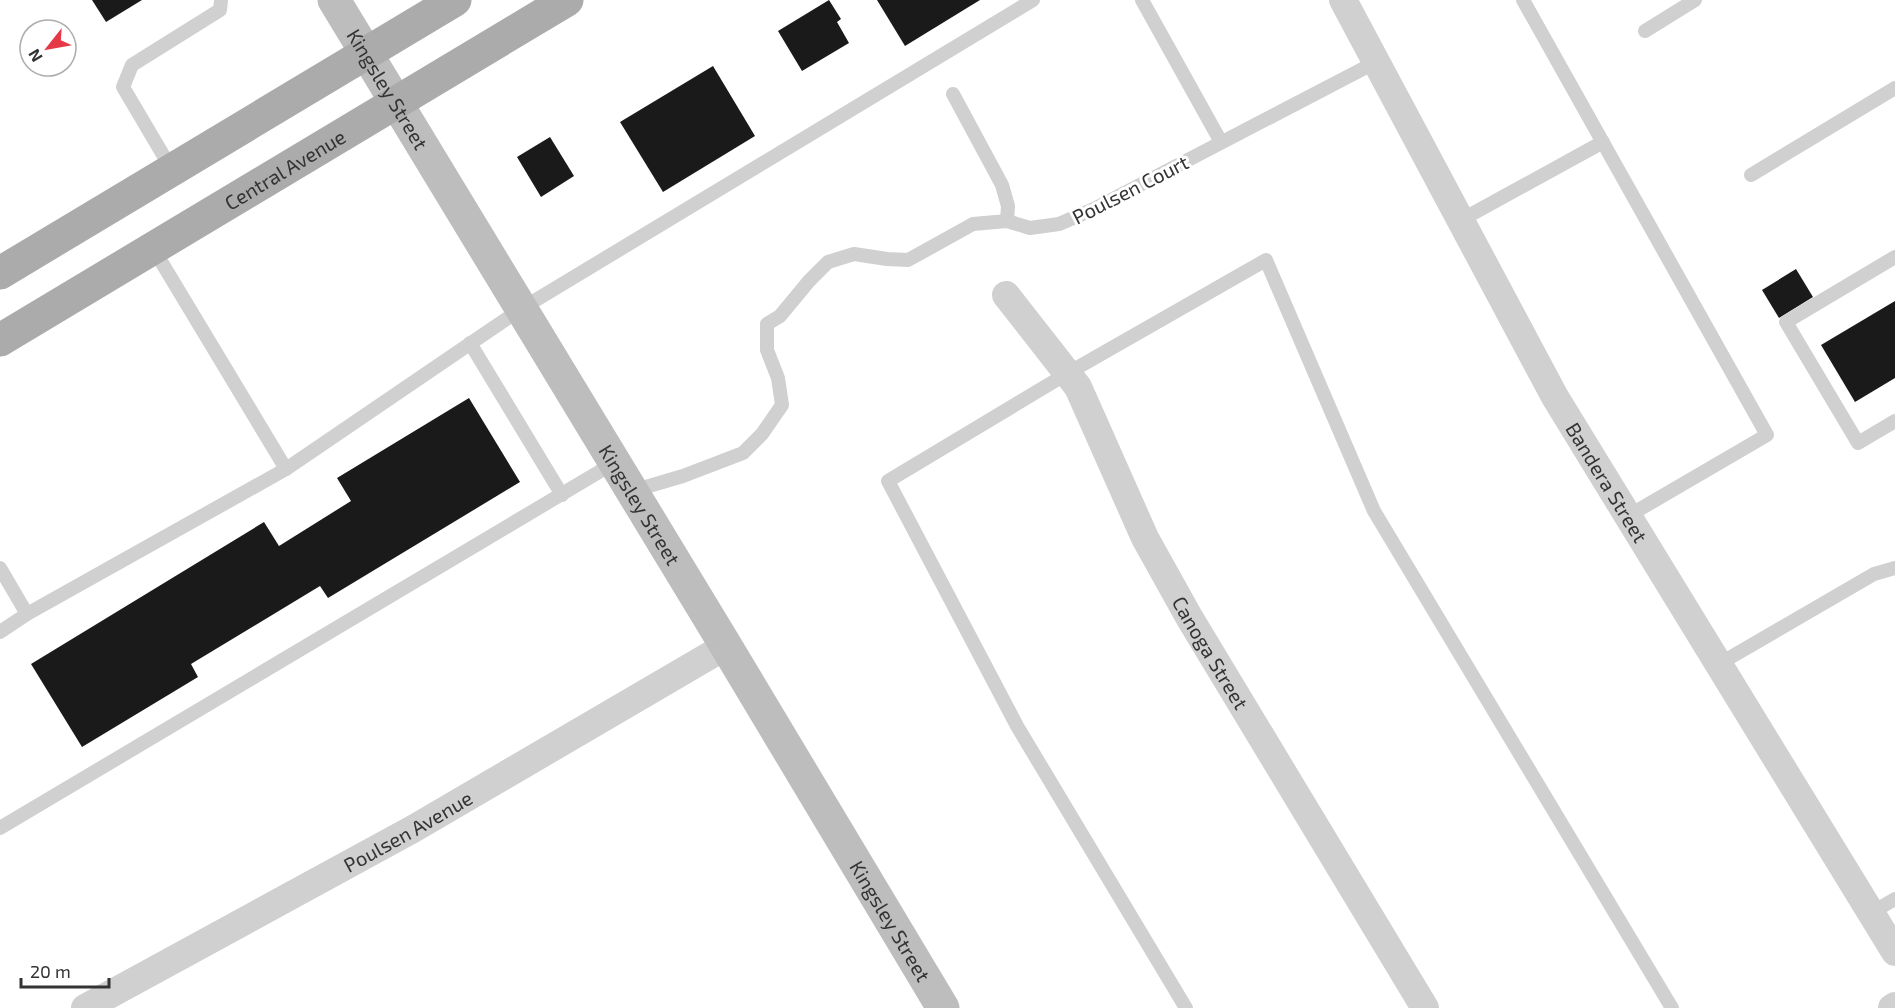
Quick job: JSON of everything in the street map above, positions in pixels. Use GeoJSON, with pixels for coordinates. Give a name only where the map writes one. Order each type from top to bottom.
{"type":"FeatureCollection","features":[{"type":"Feature","properties":{"kind":"main road","name":"Kingsley Street"},"geometry":{"type":"LineString","coordinates":[[334,0],[943,1008]]}},
{"type":"Feature","properties":{"kind":"main road"},"geometry":{"type":"LineString","coordinates":[[0,273],[455,0]]}},
{"type":"Feature","properties":{"kind":"main road","name":"Central Avenue"},"geometry":{"type":"LineString","coordinates":[[0,340],[567,0]]}},
{"type":"Feature","properties":{"kind":"street","name":"Bandera Street"},"geometry":{"type":"LineString","coordinates":[[1343,0],[1555,397],[1719,664],[1883,906],[1895,952]]}},
{"type":"Feature","properties":{"kind":"street","name":"Canoga Street"},"geometry":{"type":"LineString","coordinates":[[1006,295],[1078,387],[1145,538],[1425,1008]]}},
{"type":"Feature","properties":{"kind":"street","name":"Poulsen Avenue"},"geometry":{"type":"LineString","coordinates":[[85,1008],[413,829],[726,646]]}},
{"type":"Feature","properties":{"kind":"lane"},"geometry":{"type":"LineString","coordinates":[[172,170],[123,87],[132,65],[220,10],[221,0]]}},
{"type":"Feature","properties":{"kind":"lane"},"geometry":{"type":"LineString","coordinates":[[0,632],[27,614],[286,470],[521,309],[1033,0]]}},
{"type":"Feature","properties":{"kind":"lane"},"geometry":{"type":"LineString","coordinates":[[1142,0],[1221,142]]}},
{"type":"Feature","properties":{"kind":"lane"},"geometry":{"type":"LineString","coordinates":[[1523,0],[1767,435],[1628,516]]}},
{"type":"Feature","properties":{"kind":"lane"},"geometry":{"type":"LineString","coordinates":[[1645,31],[1695,0]]}},
{"type":"Feature","properties":{"kind":"lane","name":"Poulsen Court"},"geometry":{"type":"LineString","coordinates":[[632,491],[683,476],[743,453],[762,434],[782,405],[778,378],[767,350],[767,324],[780,316],[828,262],[854,254],[908,260],[973,224],[1007,221],[1030,228],[1059,224],[1094,209],[1376,62]]}},
{"type":"Feature","properties":{"kind":"lane"},"geometry":{"type":"LineString","coordinates":[[1751,175],[1895,88]]}},
{"type":"Feature","properties":{"kind":"lane"},"geometry":{"type":"LineString","coordinates":[[953,94],[1002,185],[1008,206],[1007,221]]}},
{"type":"Feature","properties":{"kind":"lane"},"geometry":{"type":"LineString","coordinates":[[1461,220],[1603,142]]}},
{"type":"Feature","properties":{"kind":"lane"},"geometry":{"type":"LineString","coordinates":[[153,248],[286,470]]}},
{"type":"Feature","properties":{"kind":"lane"},"geometry":{"type":"LineString","coordinates":[[1895,257],[1786,322],[1858,443],[1895,421]]}},
{"type":"Feature","properties":{"kind":"lane"},"geometry":{"type":"LineString","coordinates":[[1186,1008],[1017,726],[888,481],[1068,373],[1266,260],[1374,511],[1672,1008]]}},
{"type":"Feature","properties":{"kind":"lane"},"geometry":{"type":"LineString","coordinates":[[470,344],[562,495]]}},
{"type":"Feature","properties":{"kind":"lane"},"geometry":{"type":"LineString","coordinates":[[0,828],[615,463]]}},
{"type":"Feature","properties":{"kind":"lane"},"geometry":{"type":"LineString","coordinates":[[0,568],[27,614]]}},
{"type":"Feature","properties":{"kind":"lane"},"geometry":{"type":"LineString","coordinates":[[1719,664],[1875,574],[1895,568]]}},
{"type":"Feature","properties":{"kind":"building"},"geometry":{"type":"Polygon","coordinates":[[[92,0],[142,0],[106,22],[92,0]]]}},
{"type":"Feature","properties":{"kind":"building"},"geometry":{"type":"Polygon","coordinates":[[[829,0],[841,19],[837,22],[849,43],[802,71],[778,31],[829,0]]]}},
{"type":"Feature","properties":{"kind":"building"},"geometry":{"type":"Polygon","coordinates":[[[877,0],[980,0],[905,46],[877,0]]]}},
{"type":"Feature","properties":{"kind":"building"},"geometry":{"type":"Polygon","coordinates":[[[713,66],[755,136],[663,192],[620,122],[713,66]]]}},
{"type":"Feature","properties":{"kind":"building"},"geometry":{"type":"Polygon","coordinates":[[[550,137],[574,176],[541,197],[517,157],[550,137]]]}},
{"type":"Feature","properties":{"kind":"building"},"geometry":{"type":"Polygon","coordinates":[[[1796,269],[1813,297],[1779,318],[1762,290],[1796,269]]]}},
{"type":"Feature","properties":{"kind":"building"},"geometry":{"type":"Polygon","coordinates":[[[1895,301],[1895,378],[1855,402],[1821,345],[1895,301]]]}},
{"type":"Feature","properties":{"kind":"building"},"geometry":{"type":"Polygon","coordinates":[[[469,398],[520,482],[328,598],[320,586],[191,664],[198,677],[82,747],[31,664],[264,522],[279,546],[351,501],[337,478],[469,398]]]}}]}
